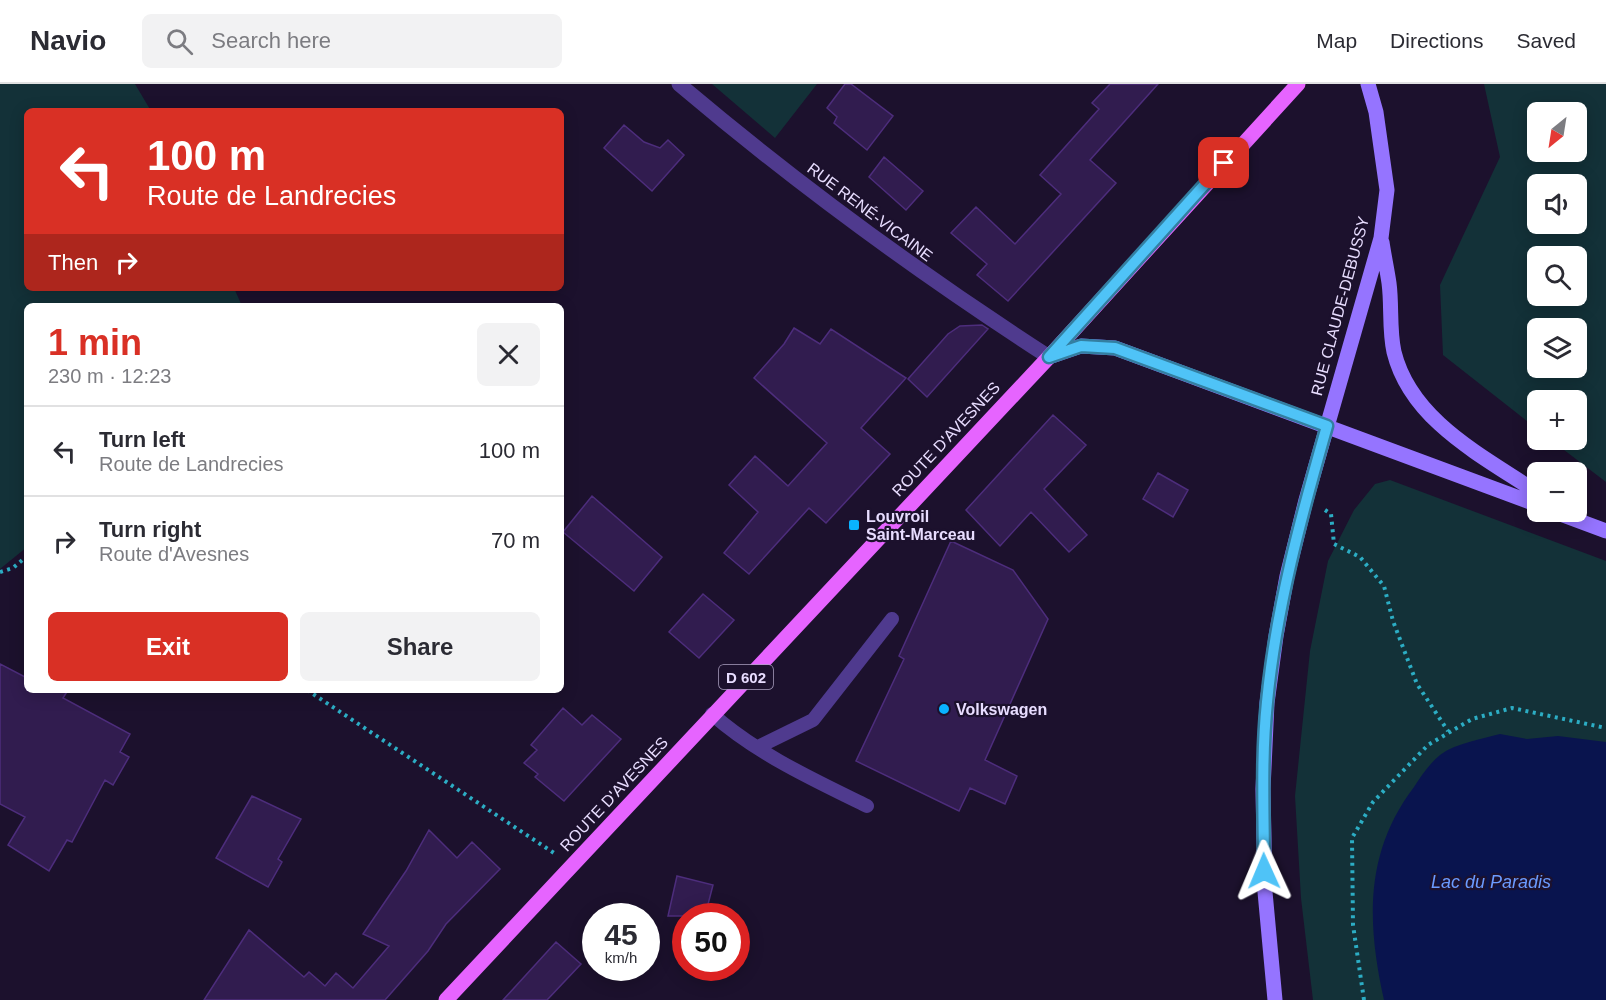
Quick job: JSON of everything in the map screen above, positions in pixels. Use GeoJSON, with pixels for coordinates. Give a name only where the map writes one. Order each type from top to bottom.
{"type":"FeatureCollection","features":[{"type":"Feature","properties":{"kind":"main road","name":"ROUTE D'AVESNES"},"geometry":{"type":"LineString","coordinates":[[446,1000],[1049,357],[1298,84]]}},
{"type":"Feature","properties":{"kind":"main road","name":"RUE CLAUDE-DEBUSSY"},"geometry":{"type":"LineString","coordinates":[[1275,1000],[1265,892],[1263,789],[1267,703],[1287,576],[1306,500],[1381,238],[1387,190],[1376,112],[1368,84]]}},
{"type":"Feature","properties":{"kind":"main road"},"geometry":{"type":"LineString","coordinates":[[1381,238],[1389,284],[1393,350],[1403,381],[1421,406],[1445,430],[1527,486]]}},
{"type":"Feature","properties":{"kind":"main road"},"geometry":{"type":"LineString","coordinates":[[1049,357],[1081,346],[1115,348],[1527,501]]}},
{"type":"Feature","properties":{"kind":"main road"},"geometry":{"type":"LineString","coordinates":[[1585,522],[1606,531]]}},
{"type":"Feature","properties":{"kind":"street","name":"RUE RENÉ-VICAINE"},"geometry":{"type":"LineString","coordinates":[[679,84],[757,150],[942,289],[1049,357]]}},
{"type":"Feature","properties":{"kind":"lane"},"geometry":{"type":"LineString","coordinates":[[758,747],[813,720],[892,619]]}},
{"type":"Feature","properties":{"kind":"lane"},"geometry":{"type":"LineString","coordinates":[[712,714],[729,729],[758,747],[867,806]]}},
{"type":"Feature","properties":{"kind":"path"},"geometry":{"type":"LineString","coordinates":[[1306,500],[1331,513],[1334,543],[1360,557],[1384,586],[1393,621],[1417,684],[1448,731]]}},
{"type":"Feature","properties":{"kind":"path"},"geometry":{"type":"LineString","coordinates":[[0,572],[13,568],[24,559]]}},
{"type":"Feature","properties":{"kind":"path"},"geometry":{"type":"LineString","coordinates":[[312,693],[572,865]]}},
{"type":"Feature","properties":{"kind":"path"},"geometry":{"type":"LineString","coordinates":[[1364,1000],[1353,925],[1352,838],[1372,802],[1428,745],[1448,731],[1472,719],[1512,708],[1606,728]]}},
{"type":"Feature","properties":{"kind":"green space"},"geometry":{"type":"Polygon","coordinates":[[[0,84],[135,84],[149,108],[24,108],[24,291],[235,291],[241,303],[24,303],[24,549],[0,569],[0,84]]]}},
{"type":"Feature","properties":{"kind":"green space"},"geometry":{"type":"Polygon","coordinates":[[[712,84],[817,84],[775,138],[712,84]]]}},
{"type":"Feature","properties":{"kind":"green space"},"geometry":{"type":"Polygon","coordinates":[[[1484,84],[1606,84],[1606,482],[1587,467],[1587,462],[1580,462],[1564,450],[1587,450],[1587,390],[1527,390],[1527,421],[1443,355],[1440,285],[1500,157],[1484,84]]]}},
{"type":"Feature","properties":{"kind":"green space"},"geometry":{"type":"Polygon","coordinates":[[[1390,480],[1606,561],[1606,1000],[1313,1000],[1301,898],[1295,796],[1310,651],[1328,561],[1354,510],[1375,484],[1390,480]]]}},
{"type":"Feature","properties":{"kind":"water","name":"Lac du Paradis"},"geometry":{"type":"Polygon","coordinates":[[[1500,734],[1527,739],[1558,736],[1606,742],[1606,1000],[1384,1000],[1374,944],[1373,916],[1378,863],[1386,837],[1398,812],[1436,758],[1461,744],[1500,734]]]}},
{"type":"Feature","properties":{"kind":"building"},"geometry":{"type":"Polygon","coordinates":[[[845,84],[851,84],[893,116],[867,150],[834,123],[837,117],[827,108],[845,84]]]}},
{"type":"Feature","properties":{"kind":"building"},"geometry":{"type":"Polygon","coordinates":[[[1110,84],[1158,84],[1090,160],[1116,183],[1008,301],[977,275],[987,264],[951,233],[976,207],[1015,244],[1061,194],[1040,175],[1099,109],[1092,103],[1110,84]]]}},
{"type":"Feature","properties":{"kind":"building"},"geometry":{"type":"Polygon","coordinates":[[[624,125],[644,142],[660,148],[668,140],[684,155],[652,191],[604,148],[624,125]]]}},
{"type":"Feature","properties":{"kind":"building"},"geometry":{"type":"Polygon","coordinates":[[[884,157],[923,191],[906,210],[869,177],[884,157]]]}},
{"type":"Feature","properties":{"kind":"building"},"geometry":{"type":"Polygon","coordinates":[[[982,325],[988,329],[927,397],[908,379],[948,334],[960,326],[982,325]]]}},
{"type":"Feature","properties":{"kind":"building"},"geometry":{"type":"Polygon","coordinates":[[[794,328],[820,344],[831,329],[906,378],[861,428],[890,454],[826,523],[809,508],[749,574],[724,553],[758,512],[729,485],[755,456],[788,486],[827,443],[754,378],[784,344],[794,328]]]}},
{"type":"Feature","properties":{"kind":"building"},"geometry":{"type":"Polygon","coordinates":[[[1053,415],[1086,445],[1044,489],[1087,535],[1069,552],[1031,512],[1000,546],[966,510],[1053,415]]]}},
{"type":"Feature","properties":{"kind":"building"},"geometry":{"type":"Polygon","coordinates":[[[1158,473],[1188,490],[1173,517],[1143,499],[1158,473]]]}},
{"type":"Feature","properties":{"kind":"building"},"geometry":{"type":"Polygon","coordinates":[[[592,496],[662,557],[634,591],[564,531],[592,496]]]}},
{"type":"Feature","properties":{"kind":"building","name":"Volkswagen"},"geometry":{"type":"Polygon","coordinates":[[[951,541],[1013,570],[1048,619],[985,760],[1017,776],[1005,804],[970,788],[959,811],[856,761],[904,659],[899,656],[951,541]]]}},
{"type":"Feature","properties":{"kind":"building"},"geometry":{"type":"Polygon","coordinates":[[[703,594],[734,620],[699,658],[669,632],[703,594]]]}},
{"type":"Feature","properties":{"kind":"building"},"geometry":{"type":"Polygon","coordinates":[[[0,664],[24,676],[24,693],[66,693],[63,698],[130,734],[120,752],[129,757],[113,785],[105,780],[72,842],[67,840],[49,871],[8,845],[25,817],[0,804],[0,664]]]}},
{"type":"Feature","properties":{"kind":"building"},"geometry":{"type":"Polygon","coordinates":[[[563,708],[582,725],[592,715],[621,739],[564,801],[535,777],[538,774],[524,763],[537,750],[531,745],[563,708]]]}},
{"type":"Feature","properties":{"kind":"building"},"geometry":{"type":"Polygon","coordinates":[[[252,796],[301,819],[278,859],[282,862],[268,887],[216,858],[252,796]]]}},
{"type":"Feature","properties":{"kind":"building"},"geometry":{"type":"Polygon","coordinates":[[[429,830],[457,858],[472,842],[500,869],[446,924],[428,951],[385,1000],[204,1000],[249,930],[304,977],[309,972],[325,986],[336,973],[353,988],[389,946],[363,934],[406,871],[429,830]]]}},
{"type":"Feature","properties":{"kind":"building"},"geometry":{"type":"Polygon","coordinates":[[[677,876],[713,885],[708,903],[672,903],[672,916],[668,916],[677,876]]]}},
{"type":"Feature","properties":{"kind":"building"},"geometry":{"type":"Polygon","coordinates":[[[556,942],[581,964],[547,1000],[503,1000],[556,942]]]}},
{"type":"Feature","properties":{"kind":"place","name":"Louvroil Saint-Marceau"},"geometry":{"type":"Point","coordinates":[854,525]}},
{"type":"Feature","properties":{"kind":"place","name":"Volkswagen"},"geometry":{"type":"Point","coordinates":[944,709]}},
{"type":"Feature","properties":{"kind":"route"},"geometry":{"type":"LineString","coordinates":[[1224,163],[1049,357],[1081,346],[1115,348],[1327,426],[1287,576],[1276,636],[1267,703],[1263,789],[1264,871]]}}]}
